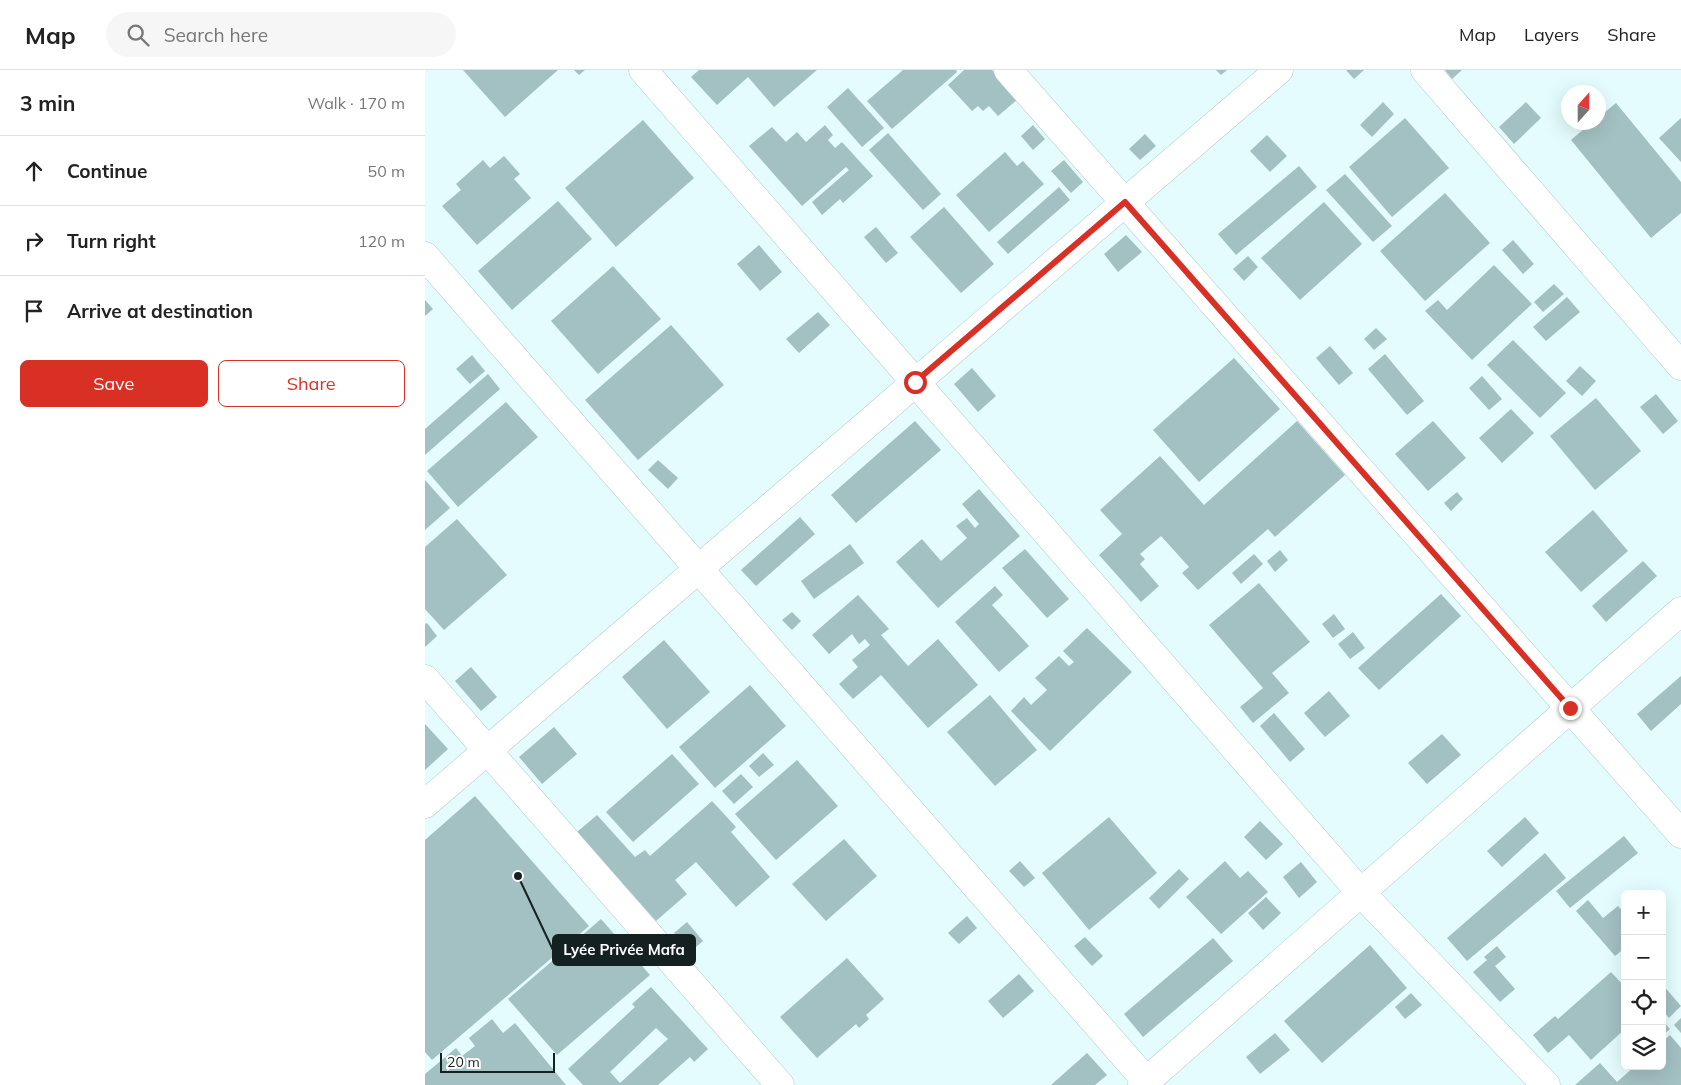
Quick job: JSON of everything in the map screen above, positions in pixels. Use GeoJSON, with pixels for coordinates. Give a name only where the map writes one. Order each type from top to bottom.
{"type":"FeatureCollection","features":[{"type":"Feature","properties":{"kind":"street"},"geometry":{"type":"LineString","coordinates":[[643,70],[1361,892],[1546,1085]]}},
{"type":"Feature","properties":{"kind":"street"},"geometry":{"type":"LineString","coordinates":[[1008,70],[1681,834]]}},
{"type":"Feature","properties":{"kind":"street"},"geometry":{"type":"LineString","coordinates":[[425,804],[1279,70]]}},
{"type":"Feature","properties":{"kind":"street"},"geometry":{"type":"LineString","coordinates":[[1425,70],[1681,366]]}},
{"type":"Feature","properties":{"kind":"street"},"geometry":{"type":"LineString","coordinates":[[425,256],[699,568],[1146,1084],[1681,611]]}},
{"type":"Feature","properties":{"kind":"street"},"geometry":{"type":"LineString","coordinates":[[425,679],[780,1085]]}},
{"type":"Feature","properties":{"kind":"building"},"geometry":{"type":"Polygon","coordinates":[[[463,70],[558,70],[505,117],[463,70]]]}},
{"type":"Feature","properties":{"kind":"building"},"geometry":{"type":"Polygon","coordinates":[[[574,70],[585,70],[579,75],[574,70]]]}},
{"type":"Feature","properties":{"kind":"building"},"geometry":{"type":"Polygon","coordinates":[[[699,70],[817,70],[774,107],[748,77],[717,105],[691,77],[699,70]]]}},
{"type":"Feature","properties":{"kind":"building"},"geometry":{"type":"Polygon","coordinates":[[[903,70],[956,70],[957,72],[892,129],[867,101],[903,70]]]}},
{"type":"Feature","properties":{"kind":"building"},"geometry":{"type":"Polygon","coordinates":[[[964,70],[992,70],[1018,99],[998,116],[989,106],[983,111],[978,106],[972,111],[948,85],[964,70]]]}},
{"type":"Feature","properties":{"kind":"building"},"geometry":{"type":"Polygon","coordinates":[[[1216,70],[1227,70],[1221,75],[1216,70]]]}},
{"type":"Feature","properties":{"kind":"building"},"geometry":{"type":"Polygon","coordinates":[[[1346,70],[1364,70],[1354,79],[1346,70]]]}},
{"type":"Feature","properties":{"kind":"building"},"geometry":{"type":"Polygon","coordinates":[[[1445,70],[1462,70],[1452,79],[1445,70]]]}},
{"type":"Feature","properties":{"kind":"building"},"geometry":{"type":"Polygon","coordinates":[[[848,88],[884,128],[862,147],[827,107],[848,88]]]}},
{"type":"Feature","properties":{"kind":"building"},"geometry":{"type":"Polygon","coordinates":[[[1383,102],[1394,114],[1372,137],[1360,125],[1383,102]]]}},
{"type":"Feature","properties":{"kind":"building"},"geometry":{"type":"Polygon","coordinates":[[[1526,102],[1541,118],[1514,144],[1499,127],[1526,102]]]}},
{"type":"Feature","properties":{"kind":"building"},"geometry":{"type":"Polygon","coordinates":[[[1616,103],[1681,182],[1681,213],[1651,238],[1571,140],[1583,130],[1606,130],[1606,111],[1616,103]]]}},
{"type":"Feature","properties":{"kind":"building"},"geometry":{"type":"Polygon","coordinates":[[[1405,118],[1449,168],[1392,217],[1349,167],[1405,118]]]}},
{"type":"Feature","properties":{"kind":"building"},"geometry":{"type":"Polygon","coordinates":[[[1681,118],[1681,162],[1659,138],[1681,118]]]}},
{"type":"Feature","properties":{"kind":"building"},"geometry":{"type":"Polygon","coordinates":[[[643,120],[694,178],[616,247],[565,188],[643,120]]]}},
{"type":"Feature","properties":{"kind":"building"},"geometry":{"type":"Polygon","coordinates":[[[825,125],[833,135],[828,140],[835,148],[842,142],[873,176],[843,203],[840,199],[822,215],[812,202],[849,170],[846,167],[802,206],[749,146],[772,127],[786,142],[797,132],[806,142],[825,125]]]}},
{"type":"Feature","properties":{"kind":"building"},"geometry":{"type":"Polygon","coordinates":[[[1033,125],[1045,139],[1033,150],[1021,136],[1033,125]]]}},
{"type":"Feature","properties":{"kind":"building"},"geometry":{"type":"Polygon","coordinates":[[[888,133],[941,194],[923,210],[869,150],[888,133]]]}},
{"type":"Feature","properties":{"kind":"building"},"geometry":{"type":"Polygon","coordinates":[[[1145,134],[1156,146],[1140,160],[1129,149],[1145,134]]]}},
{"type":"Feature","properties":{"kind":"building"},"geometry":{"type":"Polygon","coordinates":[[[1267,135],[1287,156],[1270,172],[1250,151],[1267,135]]]}},
{"type":"Feature","properties":{"kind":"building"},"geometry":{"type":"Polygon","coordinates":[[[1005,152],[1017,166],[1023,161],[1044,184],[989,232],[956,195],[1005,152]]]}},
{"type":"Feature","properties":{"kind":"building"},"geometry":{"type":"Polygon","coordinates":[[[504,156],[520,174],[514,179],[531,198],[477,245],[442,206],[461,190],[456,184],[483,160],[490,168],[504,156]]]}},
{"type":"Feature","properties":{"kind":"building"},"geometry":{"type":"Polygon","coordinates":[[[1064,160],[1083,182],[1071,193],[1051,171],[1064,160]]]}},
{"type":"Feature","properties":{"kind":"building"},"geometry":{"type":"Polygon","coordinates":[[[1299,166],[1317,187],[1236,255],[1218,234],[1299,166]]]}},
{"type":"Feature","properties":{"kind":"building"},"geometry":{"type":"Polygon","coordinates":[[[1345,174],[1392,226],[1373,242],[1326,190],[1345,174]]]}},
{"type":"Feature","properties":{"kind":"building"},"geometry":{"type":"Polygon","coordinates":[[[1059,187],[1070,200],[1008,254],[997,242],[1059,187]]]}},
{"type":"Feature","properties":{"kind":"building"},"geometry":{"type":"Polygon","coordinates":[[[1445,193],[1490,243],[1425,301],[1380,251],[1445,193]]]}},
{"type":"Feature","properties":{"kind":"building"},"geometry":{"type":"Polygon","coordinates":[[[558,201],[592,239],[512,310],[478,271],[558,201]]]}},
{"type":"Feature","properties":{"kind":"building"},"geometry":{"type":"Polygon","coordinates":[[[1324,202],[1362,244],[1300,300],[1261,258],[1324,202]]]}},
{"type":"Feature","properties":{"kind":"building"},"geometry":{"type":"Polygon","coordinates":[[[944,207],[994,264],[961,293],[910,237],[944,207]]]}},
{"type":"Feature","properties":{"kind":"building"},"geometry":{"type":"Polygon","coordinates":[[[876,227],[898,253],[886,263],[864,237],[876,227]]]}},
{"type":"Feature","properties":{"kind":"building"},"geometry":{"type":"Polygon","coordinates":[[[1126,235],[1142,252],[1118,272],[1104,254],[1126,235]]]}},
{"type":"Feature","properties":{"kind":"building"},"geometry":{"type":"Polygon","coordinates":[[[1513,240],[1534,264],[1523,274],[1502,250],[1513,240]]]}},
{"type":"Feature","properties":{"kind":"building"},"geometry":{"type":"Polygon","coordinates":[[[759,245],[782,272],[760,291],[737,264],[759,245]]]}},
{"type":"Feature","properties":{"kind":"building"},"geometry":{"type":"Polygon","coordinates":[[[1248,256],[1258,267],[1244,281],[1233,269],[1248,256]]]}},
{"type":"Feature","properties":{"kind":"building"},"geometry":{"type":"Polygon","coordinates":[[[1494,265],[1532,304],[1472,360],[1425,311],[1438,300],[1447,310],[1494,265]]]}},
{"type":"Feature","properties":{"kind":"building"},"geometry":{"type":"Polygon","coordinates":[[[613,266],[661,319],[598,374],[551,321],[613,266]]]}},
{"type":"Feature","properties":{"kind":"building"},"geometry":{"type":"Polygon","coordinates":[[[1554,284],[1564,294],[1543,312],[1534,302],[1554,284]]]}},
{"type":"Feature","properties":{"kind":"building"},"geometry":{"type":"Polygon","coordinates":[[[1567,297],[1580,312],[1546,341],[1533,327],[1567,297]]]}},
{"type":"Feature","properties":{"kind":"building"},"geometry":{"type":"Polygon","coordinates":[[[425,300],[433,309],[425,316],[425,300]]]}},
{"type":"Feature","properties":{"kind":"building"},"geometry":{"type":"Polygon","coordinates":[[[818,312],[830,325],[799,353],[786,339],[818,312]]]}},
{"type":"Feature","properties":{"kind":"building"},"geometry":{"type":"Polygon","coordinates":[[[671,325],[724,385],[638,460],[585,400],[671,325]]]}},
{"type":"Feature","properties":{"kind":"building"},"geometry":{"type":"Polygon","coordinates":[[[1376,328],[1387,339],[1374,350],[1364,339],[1376,328]]]}},
{"type":"Feature","properties":{"kind":"building"},"geometry":{"type":"Polygon","coordinates":[[[1513,340],[1566,393],[1540,418],[1487,365],[1513,340]]]}},
{"type":"Feature","properties":{"kind":"building"},"geometry":{"type":"Polygon","coordinates":[[[1330,346],[1353,373],[1339,385],[1316,358],[1330,346]]]}},
{"type":"Feature","properties":{"kind":"building"},"geometry":{"type":"Polygon","coordinates":[[[1385,354],[1424,401],[1407,415],[1368,369],[1385,354]]]}},
{"type":"Feature","properties":{"kind":"building"},"geometry":{"type":"Polygon","coordinates":[[[472,355],[485,371],[470,384],[456,369],[472,355]]]}},
{"type":"Feature","properties":{"kind":"building"},"geometry":{"type":"Polygon","coordinates":[[[1234,358],[1280,409],[1199,482],[1153,430],[1234,358]]]}},
{"type":"Feature","properties":{"kind":"building"},"geometry":{"type":"Polygon","coordinates":[[[1580,366],[1596,381],[1582,396],[1566,381],[1580,366]]]}},
{"type":"Feature","properties":{"kind":"building"},"geometry":{"type":"Polygon","coordinates":[[[972,368],[996,396],[978,412],[954,384],[972,368]]]}},
{"type":"Feature","properties":{"kind":"building"},"geometry":{"type":"Polygon","coordinates":[[[488,374],[500,389],[425,455],[425,429],[488,374]]]}},
{"type":"Feature","properties":{"kind":"building"},"geometry":{"type":"Polygon","coordinates":[[[1482,376],[1502,399],[1489,410],[1469,388],[1482,376]]]}},
{"type":"Feature","properties":{"kind":"building"},"geometry":{"type":"Polygon","coordinates":[[[1656,394],[1678,421],[1663,434],[1640,407],[1656,394]]]}},
{"type":"Feature","properties":{"kind":"building"},"geometry":{"type":"Polygon","coordinates":[[[1596,398],[1641,451],[1595,490],[1550,436],[1596,398]]]}},
{"type":"Feature","properties":{"kind":"building"},"geometry":{"type":"Polygon","coordinates":[[[506,402],[538,437],[458,507],[427,471],[506,402]]]}},
{"type":"Feature","properties":{"kind":"building"},"geometry":{"type":"Polygon","coordinates":[[[1511,409],[1534,433],[1502,463],[1479,438],[1511,409]]]}},
{"type":"Feature","properties":{"kind":"building"},"geometry":{"type":"Polygon","coordinates":[[[915,421],[941,450],[856,523],[831,495],[915,421]]]}},
{"type":"Feature","properties":{"kind":"building"},"geometry":{"type":"Polygon","coordinates":[[[1297,421],[1345,475],[1275,537],[1268,529],[1198,590],[1182,573],[1189,567],[1161,536],[1140,554],[1145,559],[1140,564],[1159,586],[1141,602],[1099,555],[1122,534],[1100,510],[1160,456],[1204,505],[1297,421]]]}},
{"type":"Feature","properties":{"kind":"building"},"geometry":{"type":"Polygon","coordinates":[[[1433,421],[1466,458],[1428,491],[1395,454],[1433,421]]]}},
{"type":"Feature","properties":{"kind":"building"},"geometry":{"type":"Polygon","coordinates":[[[658,460],[678,478],[668,489],[648,470],[658,460]]]}},
{"type":"Feature","properties":{"kind":"building"},"geometry":{"type":"Polygon","coordinates":[[[425,480],[450,508],[425,530],[425,480]]]}},
{"type":"Feature","properties":{"kind":"building"},"geometry":{"type":"Polygon","coordinates":[[[979,489],[1020,536],[938,608],[896,562],[922,539],[941,561],[967,538],[956,526],[967,518],[975,528],[979,524],[962,504],[979,489]]]}},
{"type":"Feature","properties":{"kind":"building"},"geometry":{"type":"Polygon","coordinates":[[[1457,492],[1463,499],[1451,511],[1444,503],[1457,492]]]}},
{"type":"Feature","properties":{"kind":"building"},"geometry":{"type":"Polygon","coordinates":[[[1593,510],[1628,551],[1581,592],[1545,552],[1593,510]]]}},
{"type":"Feature","properties":{"kind":"building"},"geometry":{"type":"Polygon","coordinates":[[[800,517],[815,534],[756,586],[741,570],[800,517]]]}},
{"type":"Feature","properties":{"kind":"building"},"geometry":{"type":"Polygon","coordinates":[[[457,519],[507,575],[444,630],[425,609],[425,547],[457,519]]]}},
{"type":"Feature","properties":{"kind":"building"},"geometry":{"type":"Polygon","coordinates":[[[850,544],[864,563],[814,599],[801,581],[850,544]]]}},
{"type":"Feature","properties":{"kind":"building"},"geometry":{"type":"Polygon","coordinates":[[[1025,549],[1069,599],[1047,618],[1002,568],[1025,549]]]}},
{"type":"Feature","properties":{"kind":"building"},"geometry":{"type":"Polygon","coordinates":[[[1280,550],[1288,560],[1275,572],[1267,561],[1280,550]]]}},
{"type":"Feature","properties":{"kind":"building"},"geometry":{"type":"Polygon","coordinates":[[[1254,554],[1263,564],[1241,584],[1232,573],[1254,554]]]}},
{"type":"Feature","properties":{"kind":"building"},"geometry":{"type":"Polygon","coordinates":[[[1643,561],[1657,576],[1606,622],[1592,606],[1643,561]]]}},
{"type":"Feature","properties":{"kind":"building"},"geometry":{"type":"Polygon","coordinates":[[[1259,583],[1310,642],[1272,673],[1289,693],[1253,723],[1240,707],[1263,688],[1209,625],[1259,583]]]}},
{"type":"Feature","properties":{"kind":"building"},"geometry":{"type":"Polygon","coordinates":[[[995,586],[1003,595],[992,605],[1029,646],[999,672],[955,622],[995,586]]]}},
{"type":"Feature","properties":{"kind":"building"},"geometry":{"type":"Polygon","coordinates":[[[1441,594],[1461,616],[1379,690],[1358,668],[1441,594]]]}},
{"type":"Feature","properties":{"kind":"building"},"geometry":{"type":"Polygon","coordinates":[[[858,595],[889,629],[881,635],[908,666],[938,639],[978,685],[928,728],[881,675],[853,699],[839,684],[858,667],[852,660],[870,645],[865,639],[859,644],[852,634],[829,654],[812,635],[858,595]]]}},
{"type":"Feature","properties":{"kind":"building"},"geometry":{"type":"Polygon","coordinates":[[[792,612],[801,621],[792,630],[782,620],[792,612]]]}},
{"type":"Feature","properties":{"kind":"building"},"geometry":{"type":"Polygon","coordinates":[[[1334,614],[1345,629],[1333,638],[1322,624],[1334,614]]]}},
{"type":"Feature","properties":{"kind":"building"},"geometry":{"type":"Polygon","coordinates":[[[427,623],[437,636],[425,647],[425,624],[427,623]]]}},
{"type":"Feature","properties":{"kind":"building"},"geometry":{"type":"Polygon","coordinates":[[[1087,628],[1132,672],[1050,751],[1011,711],[1024,697],[1031,705],[1047,690],[1035,678],[1059,656],[1069,666],[1074,662],[1063,651],[1087,628]]]}},
{"type":"Feature","properties":{"kind":"building"},"geometry":{"type":"Polygon","coordinates":[[[1353,632],[1365,648],[1350,659],[1338,644],[1353,632]]]}},
{"type":"Feature","properties":{"kind":"building"},"geometry":{"type":"Polygon","coordinates":[[[664,640],[710,692],[667,729],[622,677],[664,640]]]}},
{"type":"Feature","properties":{"kind":"building"},"geometry":{"type":"Polygon","coordinates":[[[471,667],[497,697],[481,711],[455,681],[471,667]]]}},
{"type":"Feature","properties":{"kind":"building"},"geometry":{"type":"Polygon","coordinates":[[[1681,676],[1681,704],[1651,731],[1637,714],[1681,676]]]}},
{"type":"Feature","properties":{"kind":"building"},"geometry":{"type":"Polygon","coordinates":[[[750,685],[786,726],[715,788],[679,747],[750,685]]]}},
{"type":"Feature","properties":{"kind":"building"},"geometry":{"type":"Polygon","coordinates":[[[1329,691],[1350,716],[1325,737],[1304,713],[1329,691]]]}},
{"type":"Feature","properties":{"kind":"building"},"geometry":{"type":"Polygon","coordinates":[[[990,695],[1037,750],[995,786],[947,732],[990,695]]]}},
{"type":"Feature","properties":{"kind":"building"},"geometry":{"type":"Polygon","coordinates":[[[1274,713],[1305,749],[1290,762],[1260,726],[1274,713]]]}},
{"type":"Feature","properties":{"kind":"building"},"geometry":{"type":"Polygon","coordinates":[[[425,724],[448,749],[425,770],[425,724]]]}},
{"type":"Feature","properties":{"kind":"building"},"geometry":{"type":"Polygon","coordinates":[[[554,727],[577,754],[542,784],[519,757],[554,727]]]}},
{"type":"Feature","properties":{"kind":"building"},"geometry":{"type":"Polygon","coordinates":[[[1442,734],[1461,755],[1427,784],[1408,763],[1442,734]]]}},
{"type":"Feature","properties":{"kind":"building"},"geometry":{"type":"Polygon","coordinates":[[[763,753],[774,765],[759,777],[749,766],[763,753]]]}},
{"type":"Feature","properties":{"kind":"building"},"geometry":{"type":"Polygon","coordinates":[[[672,754],[699,784],[633,842],[606,812],[672,754]]]}},
{"type":"Feature","properties":{"kind":"building"},"geometry":{"type":"Polygon","coordinates":[[[797,760],[838,806],[776,860],[735,814],[797,760]]]}},
{"type":"Feature","properties":{"kind":"building"},"geometry":{"type":"Polygon","coordinates":[[[741,774],[753,787],[734,804],[722,791],[741,774]]]}},
{"type":"Feature","properties":{"kind":"building"},"geometry":{"type":"Polygon","coordinates":[[[475,796],[589,926],[432,1060],[425,1052],[425,840],[475,796]]]}},
{"type":"Feature","properties":{"kind":"building"},"geometry":{"type":"Polygon","coordinates":[[[712,801],[736,827],[731,832],[770,877],[736,907],[696,862],[675,880],[687,894],[656,921],[577,832],[597,815],[635,857],[645,850],[650,856],[712,801]]]}},
{"type":"Feature","properties":{"kind":"building"},"geometry":{"type":"Polygon","coordinates":[[[1109,817],[1157,873],[1089,930],[1042,873],[1109,817]]]}},
{"type":"Feature","properties":{"kind":"building"},"geometry":{"type":"Polygon","coordinates":[[[1525,817],[1539,833],[1502,867],[1487,851],[1525,817]]]}},
{"type":"Feature","properties":{"kind":"building"},"geometry":{"type":"Polygon","coordinates":[[[1260,821],[1283,844],[1266,860],[1244,837],[1260,821]]]}},
{"type":"Feature","properties":{"kind":"building"},"geometry":{"type":"Polygon","coordinates":[[[1624,836],[1638,853],[1570,908],[1556,891],[1624,836]]]}},
{"type":"Feature","properties":{"kind":"building"},"geometry":{"type":"Polygon","coordinates":[[[844,839],[877,876],[826,921],[792,884],[844,839]]]}},
{"type":"Feature","properties":{"kind":"building"},"geometry":{"type":"Polygon","coordinates":[[[1545,853],[1566,878],[1467,961],[1447,938],[1545,853]]]}},
{"type":"Feature","properties":{"kind":"building"},"geometry":{"type":"Polygon","coordinates":[[[1020,861],[1035,878],[1024,887],[1009,871],[1020,861]]]}},
{"type":"Feature","properties":{"kind":"building"},"geometry":{"type":"Polygon","coordinates":[[[1225,861],[1240,878],[1248,871],[1268,892],[1221,934],[1186,897],[1225,861]]]}},
{"type":"Feature","properties":{"kind":"building"},"geometry":{"type":"Polygon","coordinates":[[[1301,862],[1317,882],[1299,898],[1283,877],[1301,862]]]}},
{"type":"Feature","properties":{"kind":"building"},"geometry":{"type":"Polygon","coordinates":[[[1179,869],[1189,879],[1159,909],[1149,898],[1179,869]]]}},
{"type":"Feature","properties":{"kind":"building"},"geometry":{"type":"Polygon","coordinates":[[[1266,897],[1281,913],[1263,930],[1248,913],[1266,897]]]}},
{"type":"Feature","properties":{"kind":"building"},"geometry":{"type":"Polygon","coordinates":[[[1588,900],[1603,918],[1618,906],[1621,909],[1621,951],[1615,956],[1576,911],[1588,900]]]}},
{"type":"Feature","properties":{"kind":"building"},"geometry":{"type":"Polygon","coordinates":[[[967,916],[977,928],[959,944],[948,933],[967,916]]]}},
{"type":"Feature","properties":{"kind":"building"},"geometry":{"type":"Polygon","coordinates":[[[601,919],[650,975],[557,1055],[508,999],[601,919]]]}},
{"type":"Feature","properties":{"kind":"building"},"geometry":{"type":"Polygon","coordinates":[[[687,922],[703,941],[690,952],[674,933],[687,922]]]}},
{"type":"Feature","properties":{"kind":"building"},"geometry":{"type":"Polygon","coordinates":[[[1085,937],[1103,956],[1092,966],[1074,946],[1085,937]]]}},
{"type":"Feature","properties":{"kind":"building"},"geometry":{"type":"Polygon","coordinates":[[[1213,938],[1233,961],[1143,1037],[1124,1014],[1213,938]]]}},
{"type":"Feature","properties":{"kind":"building"},"geometry":{"type":"Polygon","coordinates":[[[1370,945],[1407,988],[1322,1063],[1284,1021],[1370,945]]]}},
{"type":"Feature","properties":{"kind":"building"},"geometry":{"type":"Polygon","coordinates":[[[1497,946],[1506,957],[1495,966],[1515,989],[1500,1002],[1473,972],[1487,960],[1484,957],[1497,946]]]}},
{"type":"Feature","properties":{"kind":"building"},"geometry":{"type":"Polygon","coordinates":[[[847,958],[884,999],[866,1015],[869,1019],[859,1028],[856,1024],[817,1058],[780,1017],[847,958]]]}},
{"type":"Feature","properties":{"kind":"building"},"geometry":{"type":"Polygon","coordinates":[[[1611,972],[1621,983],[1621,1033],[1591,1060],[1569,1035],[1548,1053],[1533,1035],[1555,1016],[1558,1019],[1611,972]]]}},
{"type":"Feature","properties":{"kind":"building"},"geometry":{"type":"Polygon","coordinates":[[[1019,974],[1034,991],[1003,1018],[988,1001],[1019,974]]]}},
{"type":"Feature","properties":{"kind":"building"},"geometry":{"type":"Polygon","coordinates":[[[651,987],[708,1049],[694,1062],[690,1057],[658,1085],[583,1085],[568,1069],[635,1007],[632,1004],[651,987]],[[656,1028],[610,1072],[620,1083],[668,1039],[656,1028]]]}},
{"type":"Feature","properties":{"kind":"building"},"geometry":{"type":"Polygon","coordinates":[[[1666,989],[1681,1006],[1669,1018],[1666,1015],[1666,989]]]}},
{"type":"Feature","properties":{"kind":"building"},"geometry":{"type":"Polygon","coordinates":[[[1411,993],[1422,1005],[1405,1019],[1395,1007],[1411,993]]]}},
{"type":"Feature","properties":{"kind":"building"},"geometry":{"type":"Polygon","coordinates":[[[1681,1018],[1681,1033],[1674,1025],[1681,1018]]]}},
{"type":"Feature","properties":{"kind":"building"},"geometry":{"type":"Polygon","coordinates":[[[492,1019],[503,1033],[515,1023],[566,1085],[425,1085],[425,1074],[456,1048],[462,1056],[475,1046],[469,1038],[492,1019]]]}},
{"type":"Feature","properties":{"kind":"building"},"geometry":{"type":"Polygon","coordinates":[[[1666,1024],[1670,1029],[1666,1032],[1666,1024]]]}},
{"type":"Feature","properties":{"kind":"building"},"geometry":{"type":"Polygon","coordinates":[[[1275,1033],[1290,1050],[1260,1074],[1246,1057],[1275,1033]]]}},
{"type":"Feature","properties":{"kind":"building"},"geometry":{"type":"Polygon","coordinates":[[[1670,1035],[1681,1048],[1681,1085],[1575,1085],[1600,1063],[1617,1082],[1630,1070],[1666,1070],[1666,1038],[1670,1035]]]}},
{"type":"Feature","properties":{"kind":"building"},"geometry":{"type":"Polygon","coordinates":[[[1087,1053],[1107,1075],[1095,1085],[1051,1085],[1087,1053]]]}},
{"type":"Feature","properties":{"kind":"place","name":"Lyée Privée Mafa"},"geometry":{"type":"Point","coordinates":[518,876]}},
{"type":"Feature","properties":{"kind":"route"},"geometry":{"type":"LineString","coordinates":[[915,382],[1125,202],[1570,708]]}}]}
